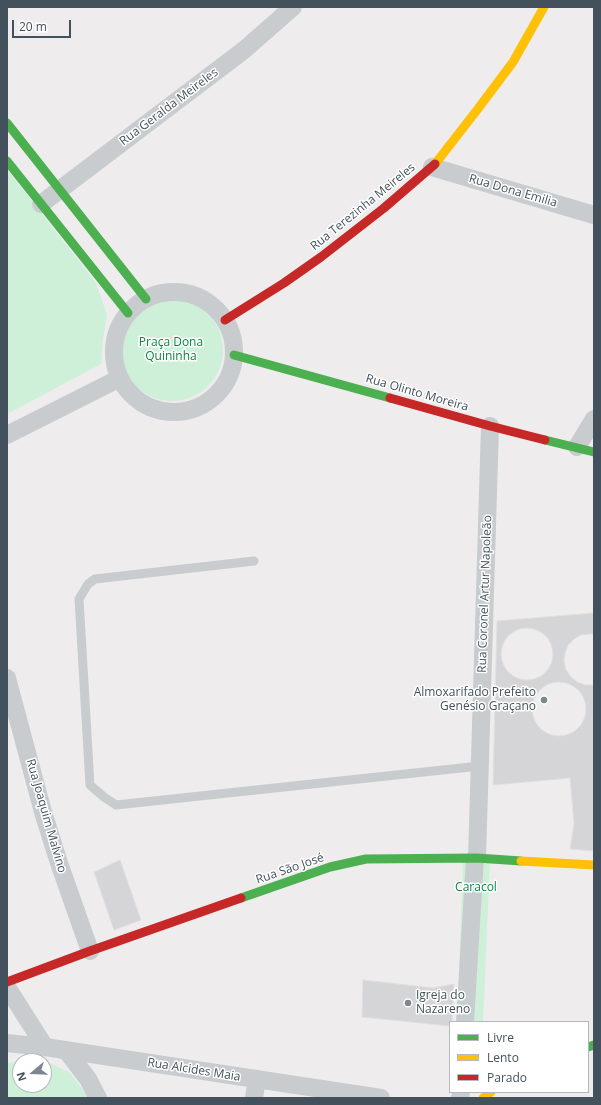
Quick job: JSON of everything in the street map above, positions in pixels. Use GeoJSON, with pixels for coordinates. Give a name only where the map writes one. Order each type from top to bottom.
{"type":"FeatureCollection","features":[{"type":"Feature","properties":{"kind":"street","name":"Rua Geralda Meireles"},"geometry":{"type":"LineString","coordinates":[[41,204],[244,50],[293,7]]}},
{"type":"Feature","properties":{"kind":"street","name":"Rua Terezinha Meireles"},"geometry":{"type":"LineString","coordinates":[[225,320],[284,283],[321,257],[384,208],[432,167],[513,62],[544,7]]}},
{"type":"Feature","properties":{"kind":"street"},"geometry":{"type":"LineString","coordinates":[[7,123],[146,298]]}},
{"type":"Feature","properties":{"kind":"street"},"geometry":{"type":"LineString","coordinates":[[7,161],[128,314]]}},
{"type":"Feature","properties":{"kind":"street","name":"Rua Dona Emilia"},"geometry":{"type":"LineString","coordinates":[[432,167],[594,215]]}},
{"type":"Feature","properties":{"kind":"street"},"geometry":{"type":"LineString","coordinates":[[181,292],[198,296],[214,306],[225,320],[233,337],[234,355],[230,374],[220,391],[205,404],[186,411],[166,412],[148,406],[132,394],[120,378],[115,362],[115,344],[119,328],[128,314],[146,298],[163,293],[181,292]]}},
{"type":"Feature","properties":{"kind":"street","name":"Rua Olinto Moreira"},"geometry":{"type":"LineString","coordinates":[[234,355],[490,426],[586,450]]}},
{"type":"Feature","properties":{"kind":"street"},"geometry":{"type":"LineString","coordinates":[[7,435],[120,378]]}},
{"type":"Feature","properties":{"kind":"street"},"geometry":{"type":"LineString","coordinates":[[586,450],[594,418]]}},
{"type":"Feature","properties":{"kind":"street","name":"Rua Coronel Artur Napoleão"},"geometry":{"type":"LineString","coordinates":[[465,1021],[476,858],[480,766],[490,426]]}},
{"type":"Feature","properties":{"kind":"street","name":"Rua Joaquim Malvino"},"geometry":{"type":"LineString","coordinates":[[7,678],[43,812],[90,951]]}},
{"type":"Feature","properties":{"kind":"street","name":"Rua São José"},"geometry":{"type":"LineString","coordinates":[[7,982],[90,951],[350,862],[366,859],[476,858],[594,866]]}},
{"type":"Feature","properties":{"kind":"street"},"geometry":{"type":"LineString","coordinates":[[7,987],[45,1047]]}},
{"type":"Feature","properties":{"kind":"street","name":"Rua Alcides Maia"},"geometry":{"type":"LineString","coordinates":[[7,1043],[66,1050],[381,1098]]}},
{"type":"Feature","properties":{"kind":"street"},"geometry":{"type":"LineString","coordinates":[[66,1050],[88,1079],[98,1098]]}},
{"type":"Feature","properties":{"kind":"street"},"geometry":{"type":"LineString","coordinates":[[254,1098],[257,1079]]}},
{"type":"Feature","properties":{"kind":"lane"},"geometry":{"type":"LineString","coordinates":[[254,561],[95,578],[88,584],[79,599],[90,785],[104,797],[116,804],[480,766]]}},
{"type":"Feature","properties":{"kind":"green space"},"geometry":{"type":"Polygon","coordinates":[[[7,169],[96,283],[107,315],[101,364],[7,414],[7,169]]]}},
{"type":"Feature","properties":{"kind":"green space","name":"Praça Dona Quininha"},"geometry":{"type":"Polygon","coordinates":[[[172,299],[192,303],[208,314],[219,330],[223,350],[219,370],[208,386],[192,397],[172,401],[152,397],[136,386],[125,370],[121,350],[125,330],[136,314],[152,303],[172,299]]]}},
{"type":"Feature","properties":{"kind":"green space","name":"Caracol"},"geometry":{"type":"Polygon","coordinates":[[[463,862],[490,863],[483,1021],[457,1021],[463,862]]]}},
{"type":"Feature","properties":{"kind":"green space"},"geometry":{"type":"Polygon","coordinates":[[[7,1063],[12,1063],[12,1093],[52,1093],[52,1064],[69,1072],[84,1091],[87,1098],[7,1098],[7,1063]]]}},
{"type":"Feature","properties":{"kind":"building","name":"Almoxarifado Prefeito Genésio Graçano"},"geometry":{"type":"Polygon","coordinates":[[[594,613],[594,851],[570,849],[574,824],[570,778],[493,785],[497,621],[594,613]]]}},
{"type":"Feature","properties":{"kind":"building"},"geometry":{"type":"Polygon","coordinates":[[[527,628],[537,630],[545,636],[551,644],[553,654],[551,664],[545,672],[537,678],[527,680],[517,678],[509,672],[503,664],[501,654],[503,644],[509,636],[517,630],[527,628]]]}},
{"type":"Feature","properties":{"kind":"building"},"geometry":{"type":"Polygon","coordinates":[[[594,634],[594,685],[585,685],[577,682],[566,670],[564,661],[568,645],[581,635],[594,634]]]}},
{"type":"Feature","properties":{"kind":"building"},"geometry":{"type":"Polygon","coordinates":[[[554,682],[564,682],[574,686],[582,694],[586,704],[586,714],[582,724],[574,732],[564,736],[554,736],[544,732],[536,724],[532,714],[532,704],[536,694],[544,686],[554,682]]]}},
{"type":"Feature","properties":{"kind":"building"},"geometry":{"type":"Polygon","coordinates":[[[120,860],[141,920],[114,930],[94,872],[120,860]]]}},
{"type":"Feature","properties":{"kind":"building","name":"Igreja do Nazareno"},"geometry":{"type":"Polygon","coordinates":[[[363,980],[433,988],[454,984],[452,1021],[449,1021],[449,1026],[362,1017],[363,980]]]}},
{"type":"Feature","properties":{"kind":"traffic: fast"},"geometry":{"type":"LineString","coordinates":[[7,123],[146,299]]}},
{"type":"Feature","properties":{"kind":"traffic: fast"},"geometry":{"type":"LineString","coordinates":[[7,161],[128,313]]}},
{"type":"Feature","properties":{"kind":"traffic: fast"},"geometry":{"type":"LineString","coordinates":[[234,355],[390,398]]}},
{"type":"Feature","properties":{"kind":"traffic: fast"},"geometry":{"type":"LineString","coordinates":[[545,440],[594,452]]}},
{"type":"Feature","properties":{"kind":"traffic: fast"},"geometry":{"type":"LineString","coordinates":[[241,898],[330,867],[366,859],[477,858],[521,861]]}},
{"type":"Feature","properties":{"kind":"traffic: fast"},"geometry":{"type":"LineString","coordinates":[[589,1047],[594,1045]]}},
{"type":"Feature","properties":{"kind":"traffic: slow"},"geometry":{"type":"LineString","coordinates":[[435,164],[513,62],[544,7]]}},
{"type":"Feature","properties":{"kind":"traffic: slow"},"geometry":{"type":"LineString","coordinates":[[521,861],[594,865]]}},
{"type":"Feature","properties":{"kind":"traffic: slow"},"geometry":{"type":"LineString","coordinates":[[483,1098],[490,1093]]}},
{"type":"Feature","properties":{"kind":"traffic: jam"},"geometry":{"type":"LineString","coordinates":[[225,320],[284,283],[321,257],[384,208],[435,164]]}},
{"type":"Feature","properties":{"kind":"traffic: jam"},"geometry":{"type":"LineString","coordinates":[[390,398],[545,440]]}},
{"type":"Feature","properties":{"kind":"traffic: jam"},"geometry":{"type":"LineString","coordinates":[[7,982],[241,898]]}},
{"type":"Feature","properties":{"kind":"place","name":"Almoxarifado Prefeito Genésio Graçano"},"geometry":{"type":"Point","coordinates":[544,700]}},
{"type":"Feature","properties":{"kind":"place","name":"Igreja do Nazareno"},"geometry":{"type":"Point","coordinates":[408,1003]}}]}
